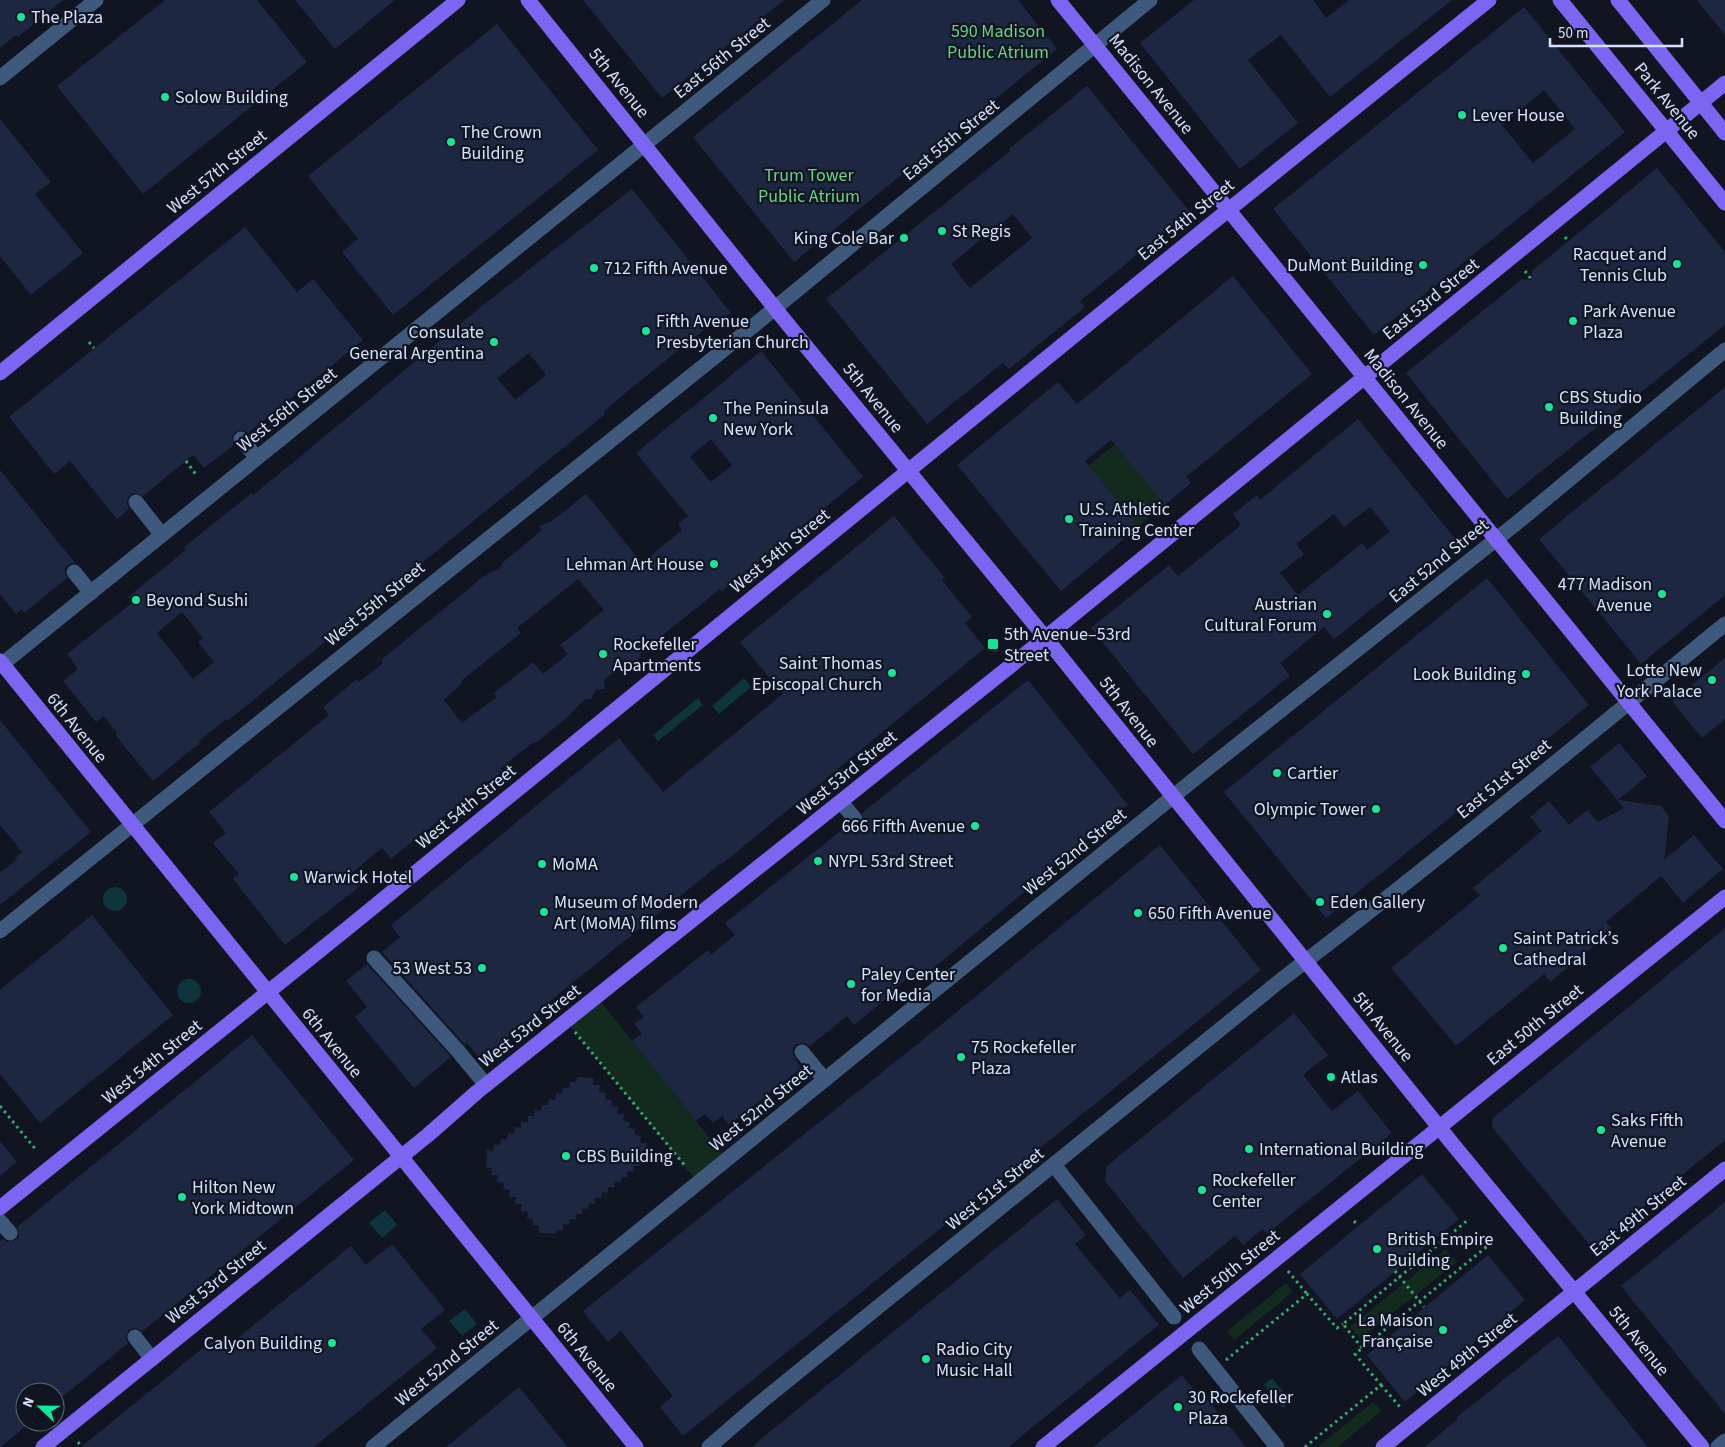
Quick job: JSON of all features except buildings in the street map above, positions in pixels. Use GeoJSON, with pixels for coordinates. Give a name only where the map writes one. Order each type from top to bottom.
{"type":"FeatureCollection","features":[{"type":"Feature","properties":{"kind":"main road","name":"West 57th Street"},"geometry":{"type":"LineString","coordinates":[[0,373],[458,0]]}},
{"type":"Feature","properties":{"kind":"main road","name":"5th Avenue"},"geometry":{"type":"LineString","coordinates":[[528,0],[1173,798],[1702,1447]]}},
{"type":"Feature","properties":{"kind":"main road","name":"Madison Avenue"},"geometry":{"type":"LineString","coordinates":[[1058,0],[1725,821]]}},
{"type":"Feature","properties":{"kind":"main road","name":"East 54th Street"},"geometry":{"type":"LineString","coordinates":[[908,471],[1489,0]]}},
{"type":"Feature","properties":{"kind":"main road","name":"Park Avenue"},"geometry":{"type":"LineString","coordinates":[[1560,0],[1725,203]]}},
{"type":"Feature","properties":{"kind":"main road","name":"Park Avenue"},"geometry":{"type":"LineString","coordinates":[[1618,0],[1725,133]]}},
{"type":"Feature","properties":{"kind":"main road","name":"East 53rd Street"},"geometry":{"type":"LineString","coordinates":[[1044,638],[1725,83]]}},
{"type":"Feature","properties":{"kind":"main road","name":"West 54th Street"},"geometry":{"type":"LineString","coordinates":[[0,1208],[268,993],[908,471]]}},
{"type":"Feature","properties":{"kind":"main road","name":"West 53rd Street"},"geometry":{"type":"LineString","coordinates":[[44,1447],[486,1085],[1044,638]]}},
{"type":"Feature","properties":{"kind":"main road","name":"6th Avenue"},"geometry":{"type":"LineString","coordinates":[[1,664],[636,1447]]}},
{"type":"Feature","properties":{"kind":"main road","name":"East 50th Street"},"geometry":{"type":"LineString","coordinates":[[1440,1127],[1725,897]]}},
{"type":"Feature","properties":{"kind":"main road","name":"West 50th Street"},"geometry":{"type":"LineString","coordinates":[[1044,1447],[1440,1127]]}},
{"type":"Feature","properties":{"kind":"main road","name":"East 49th Street"},"geometry":{"type":"LineString","coordinates":[[1575,1292],[1725,1170]]}},
{"type":"Feature","properties":{"kind":"main road","name":"West 49th Street"},"geometry":{"type":"LineString","coordinates":[[1383,1447],[1575,1292]]}},
{"type":"Feature","properties":{"kind":"street"},"geometry":{"type":"LineString","coordinates":[[0,78],[96,0]]}},
{"type":"Feature","properties":{"kind":"street","name":"East 56th Street"},"geometry":{"type":"LineString","coordinates":[[645,145],[823,0]]}},
{"type":"Feature","properties":{"kind":"street","name":"East 55th Street"},"geometry":{"type":"LineString","coordinates":[[775,307],[1150,0]]}},
{"type":"Feature","properties":{"kind":"street","name":"West 56th Street"},"geometry":{"type":"LineString","coordinates":[[1,664],[645,145]]}},
{"type":"Feature","properties":{"kind":"street","name":"West 55th Street"},"geometry":{"type":"LineString","coordinates":[[0,931],[775,307]]}},
{"type":"Feature","properties":{"kind":"street","name":"East 52nd Street"},"geometry":{"type":"LineString","coordinates":[[1173,798],[1496,540],[1725,350]]}},
{"type":"Feature","properties":{"kind":"street"},"geometry":{"type":"LineString","coordinates":[[240,439],[257,458]]}},
{"type":"Feature","properties":{"kind":"street"},"geometry":{"type":"LineString","coordinates":[[136,502],[162,535]]}},
{"type":"Feature","properties":{"kind":"street"},"geometry":{"type":"LineString","coordinates":[[74,572],[91,593]]}},
{"type":"Feature","properties":{"kind":"street","name":"East 51st Street"},"geometry":{"type":"LineString","coordinates":[[1306,961],[1367,914],[1725,624]]}},
{"type":"Feature","properties":{"kind":"street","name":"West 52nd Street"},"geometry":{"type":"LineString","coordinates":[[373,1447],[1173,798]]}},
{"type":"Feature","properties":{"kind":"street"},"geometry":{"type":"LineString","coordinates":[[841,802],[855,819]]}},
{"type":"Feature","properties":{"kind":"street"},"geometry":{"type":"LineString","coordinates":[[374,958],[486,1085]]}},
{"type":"Feature","properties":{"kind":"street","name":"West 51st Street"},"geometry":{"type":"LineString","coordinates":[[709,1447],[769,1396],[1306,961]]}},
{"type":"Feature","properties":{"kind":"street"},"geometry":{"type":"LineString","coordinates":[[802,1052],[825,1080]]}},
{"type":"Feature","properties":{"kind":"street"},"geometry":{"type":"LineString","coordinates":[[1054,1164],[1174,1317]]}},
{"type":"Feature","properties":{"kind":"street"},"geometry":{"type":"LineString","coordinates":[[135,1337],[152,1359]]}},
{"type":"Feature","properties":{"kind":"street"},"geometry":{"type":"LineString","coordinates":[[1199,1349],[1277,1447]]}},
{"type":"Feature","properties":{"kind":"street"},"geometry":{"type":"LineString","coordinates":[[1718,1447],[1725,1441]]}},
{"type":"Feature","properties":{"kind":"path"},"geometry":{"type":"LineString","coordinates":[[1565,238],[1569,242]]}},
{"type":"Feature","properties":{"kind":"path"},"geometry":{"type":"LineString","coordinates":[[1525,271],[1532,280]]}},
{"type":"Feature","properties":{"kind":"path"},"geometry":{"type":"LineString","coordinates":[[89,342],[94,348]]}},
{"type":"Feature","properties":{"kind":"path"},"geometry":{"type":"LineString","coordinates":[[1624,395],[1631,404]]}},
{"type":"Feature","properties":{"kind":"path"},"geometry":{"type":"LineString","coordinates":[[186,462],[197,476]]}},
{"type":"Feature","properties":{"kind":"path"},"geometry":{"type":"LineString","coordinates":[[566,1022],[686,1167]]}},
{"type":"Feature","properties":{"kind":"path"},"geometry":{"type":"LineString","coordinates":[[0,1106],[37,1151]]}},
{"type":"Feature","properties":{"kind":"path"},"geometry":{"type":"LineString","coordinates":[[1288,1271],[1337,1328],[1400,1278],[1469,1219]]}},
{"type":"Feature","properties":{"kind":"path"},"geometry":{"type":"LineString","coordinates":[[1354,1221],[1358,1226]]}},
{"type":"Feature","properties":{"kind":"path"},"geometry":{"type":"LineString","coordinates":[[1400,1407],[1355,1354],[1490,1244]]}},
{"type":"Feature","properties":{"kind":"path"},"geometry":{"type":"LineString","coordinates":[[1395,1271],[1424,1307]]}},
{"type":"Feature","properties":{"kind":"path"},"geometry":{"type":"LineString","coordinates":[[1215,1369],[1307,1294]]}},
{"type":"Feature","properties":{"kind":"path"},"geometry":{"type":"LineString","coordinates":[[1342,1324],[1362,1348]]}},
{"type":"Feature","properties":{"kind":"path"},"geometry":{"type":"LineString","coordinates":[[1305,1447],[1381,1385]]}},
{"type":"Feature","properties":{"kind":"path"},"geometry":{"type":"LineString","coordinates":[[78,1442],[82,1446]]}},
{"type":"Feature","properties":{"kind":"shaded area"},"geometry":{"type":"Polygon","coordinates":[[[1115,444],[1165,505],[1138,527],[1088,466],[1115,444]]]}},
{"type":"Feature","properties":{"kind":"shaded area"},"geometry":{"type":"Polygon","coordinates":[[[744,678],[751,687],[719,714],[712,706],[744,678]]]}},
{"type":"Feature","properties":{"kind":"shaded area"},"geometry":{"type":"Polygon","coordinates":[[[698,698],[703,705],[658,741],[653,735],[698,698]]]}},
{"type":"Feature","properties":{"kind":"shaded area"},"geometry":{"type":"Polygon","coordinates":[[[115,887],[124,890],[127,899],[124,908],[115,911],[106,908],[103,899],[106,890],[115,887]]]}},
{"type":"Feature","properties":{"kind":"shaded area"},"geometry":{"type":"Polygon","coordinates":[[[189,979],[198,982],[201,991],[198,1000],[189,1003],[180,1000],[177,991],[180,982],[189,979]]]}},
{"type":"Feature","properties":{"kind":"shaded area"},"geometry":{"type":"Polygon","coordinates":[[[597,997],[727,1160],[698,1183],[567,1022],[597,997]]]}},
{"type":"Feature","properties":{"kind":"shaded area"},"geometry":{"type":"Polygon","coordinates":[[[385,1210],[397,1225],[382,1238],[369,1223],[385,1210]]]}},
{"type":"Feature","properties":{"kind":"shaded area"},"geometry":{"type":"Polygon","coordinates":[[[1446,1249],[1457,1262],[1360,1339],[1350,1327],[1446,1249]]]}},
{"type":"Feature","properties":{"kind":"shaded area"},"geometry":{"type":"Polygon","coordinates":[[[1286,1283],[1293,1292],[1234,1340],[1227,1331],[1286,1283]]]}},
{"type":"Feature","properties":{"kind":"shaded area"},"geometry":{"type":"Polygon","coordinates":[[[465,1309],[477,1324],[462,1336],[449,1321],[465,1309]]]}},
{"type":"Feature","properties":{"kind":"shaded area"},"geometry":{"type":"Polygon","coordinates":[[[1272,1378],[1291,1401],[1283,1408],[1264,1385],[1272,1378]]]}},
{"type":"Feature","properties":{"kind":"shaded area"},"geometry":{"type":"Polygon","coordinates":[[[1373,1402],[1381,1411],[1338,1447],[1319,1446],[1373,1402]]]}},
{"type":"Feature","properties":{"kind":"place","name":"The Plaza"},"geometry":{"type":"Point","coordinates":[21,17]}},
{"type":"Feature","properties":{"kind":"place","name":"Solow Building"},"geometry":{"type":"Point","coordinates":[165,97]}},
{"type":"Feature","properties":{"kind":"place","name":"Lever House"},"geometry":{"type":"Point","coordinates":[1462,115]}},
{"type":"Feature","properties":{"kind":"place","name":"The Crown Building"},"geometry":{"type":"Point","coordinates":[451,142]}},
{"type":"Feature","properties":{"kind":"place","name":"St Regis"},"geometry":{"type":"Point","coordinates":[942,231]}},
{"type":"Feature","properties":{"kind":"place","name":"King Cole Bar"},"geometry":{"type":"Point","coordinates":[904,238]}},
{"type":"Feature","properties":{"kind":"place","name":"Racquet and Tennis Club"},"geometry":{"type":"Point","coordinates":[1677,264]}},
{"type":"Feature","properties":{"kind":"place","name":"DuMont Building"},"geometry":{"type":"Point","coordinates":[1423,265]}},
{"type":"Feature","properties":{"kind":"place","name":"712 Fifth Avenue"},"geometry":{"type":"Point","coordinates":[594,268]}},
{"type":"Feature","properties":{"kind":"place","name":"Park Avenue Plaza"},"geometry":{"type":"Point","coordinates":[1573,321]}},
{"type":"Feature","properties":{"kind":"place","name":"Fifth Avenue Presbyterian Church"},"geometry":{"type":"Point","coordinates":[646,331]}},
{"type":"Feature","properties":{"kind":"place","name":"Consulate General Argentina"},"geometry":{"type":"Point","coordinates":[494,342]}},
{"type":"Feature","properties":{"kind":"place","name":"CBS Studio Building"},"geometry":{"type":"Point","coordinates":[1549,407]}},
{"type":"Feature","properties":{"kind":"place","name":"The Peninsula New York"},"geometry":{"type":"Point","coordinates":[713,418]}},
{"type":"Feature","properties":{"kind":"place","name":"U.S. Athletic Training Center"},"geometry":{"type":"Point","coordinates":[1069,519]}},
{"type":"Feature","properties":{"kind":"place","name":"Lehman Art House"},"geometry":{"type":"Point","coordinates":[714,564]}},
{"type":"Feature","properties":{"kind":"place","name":"477 Madison Avenue"},"geometry":{"type":"Point","coordinates":[1662,594]}},
{"type":"Feature","properties":{"kind":"place","name":"Beyond Sushi"},"geometry":{"type":"Point","coordinates":[136,600]}},
{"type":"Feature","properties":{"kind":"place","name":"Austrian Cultural Forum"},"geometry":{"type":"Point","coordinates":[1327,614]}},
{"type":"Feature","properties":{"kind":"place","name":"5th Avenue–53rd Street"},"geometry":{"type":"Point","coordinates":[993,644]}},
{"type":"Feature","properties":{"kind":"place","name":"Rockefeller Apartments"},"geometry":{"type":"Point","coordinates":[603,654]}},
{"type":"Feature","properties":{"kind":"place","name":"Saint Thomas Episcopal Church"},"geometry":{"type":"Point","coordinates":[892,673]}},
{"type":"Feature","properties":{"kind":"place","name":"Look Building"},"geometry":{"type":"Point","coordinates":[1526,674]}},
{"type":"Feature","properties":{"kind":"place","name":"Lotte New York Palace"},"geometry":{"type":"Point","coordinates":[1712,680]}},
{"type":"Feature","properties":{"kind":"place","name":"Cartier"},"geometry":{"type":"Point","coordinates":[1277,773]}},
{"type":"Feature","properties":{"kind":"place","name":"Olympic Tower"},"geometry":{"type":"Point","coordinates":[1376,809]}},
{"type":"Feature","properties":{"kind":"place","name":"666 Fifth Avenue"},"geometry":{"type":"Point","coordinates":[975,826]}},
{"type":"Feature","properties":{"kind":"place","name":"NYPL 53rd Street"},"geometry":{"type":"Point","coordinates":[818,861]}},
{"type":"Feature","properties":{"kind":"place","name":"MoMA"},"geometry":{"type":"Point","coordinates":[542,864]}},
{"type":"Feature","properties":{"kind":"place","name":"Warwick Hotel"},"geometry":{"type":"Point","coordinates":[294,877]}},
{"type":"Feature","properties":{"kind":"place","name":"Eden Gallery"},"geometry":{"type":"Point","coordinates":[1320,902]}},
{"type":"Feature","properties":{"kind":"place","name":"Museum of Modern Art (MoMA) films"},"geometry":{"type":"Point","coordinates":[544,912]}},
{"type":"Feature","properties":{"kind":"place","name":"650 Fifth Avenue"},"geometry":{"type":"Point","coordinates":[1138,913]}},
{"type":"Feature","properties":{"kind":"place","name":"Saint Patrick’s Cathedral"},"geometry":{"type":"Point","coordinates":[1503,948]}},
{"type":"Feature","properties":{"kind":"place","name":"53 West 53"},"geometry":{"type":"Point","coordinates":[482,968]}},
{"type":"Feature","properties":{"kind":"place","name":"Paley Center for Media"},"geometry":{"type":"Point","coordinates":[851,984]}},
{"type":"Feature","properties":{"kind":"place","name":"75 Rockefeller Plaza"},"geometry":{"type":"Point","coordinates":[961,1057]}},
{"type":"Feature","properties":{"kind":"place","name":"Atlas"},"geometry":{"type":"Point","coordinates":[1331,1077]}},
{"type":"Feature","properties":{"kind":"place","name":"Saks Fifth Avenue"},"geometry":{"type":"Point","coordinates":[1601,1130]}},
{"type":"Feature","properties":{"kind":"place","name":"International Building"},"geometry":{"type":"Point","coordinates":[1249,1149]}},
{"type":"Feature","properties":{"kind":"place","name":"CBS Building"},"geometry":{"type":"Point","coordinates":[566,1156]}},
{"type":"Feature","properties":{"kind":"place","name":"Rockefeller Center"},"geometry":{"type":"Point","coordinates":[1202,1190]}},
{"type":"Feature","properties":{"kind":"place","name":"Hilton New York Midtown"},"geometry":{"type":"Point","coordinates":[182,1197]}},
{"type":"Feature","properties":{"kind":"place","name":"British Empire Building"},"geometry":{"type":"Point","coordinates":[1377,1249]}},
{"type":"Feature","properties":{"kind":"place","name":"La Maison Française"},"geometry":{"type":"Point","coordinates":[1443,1330]}},
{"type":"Feature","properties":{"kind":"place","name":"Calyon Building"},"geometry":{"type":"Point","coordinates":[332,1343]}},
{"type":"Feature","properties":{"kind":"place","name":"Radio City Music Hall"},"geometry":{"type":"Point","coordinates":[926,1359]}},
{"type":"Feature","properties":{"kind":"place","name":"30 Rockefeller Plaza"},"geometry":{"type":"Point","coordinates":[1178,1407]}},
{"type":"Feature","properties":{"kind":"park label","name":"590 Madison Public Atrium"},"geometry":{"type":"Point","coordinates":[998,41]}},
{"type":"Feature","properties":{"kind":"park label","name":"Trum Tower Public Atrium"},"geometry":{"type":"Point","coordinates":[809,185]}}]}
